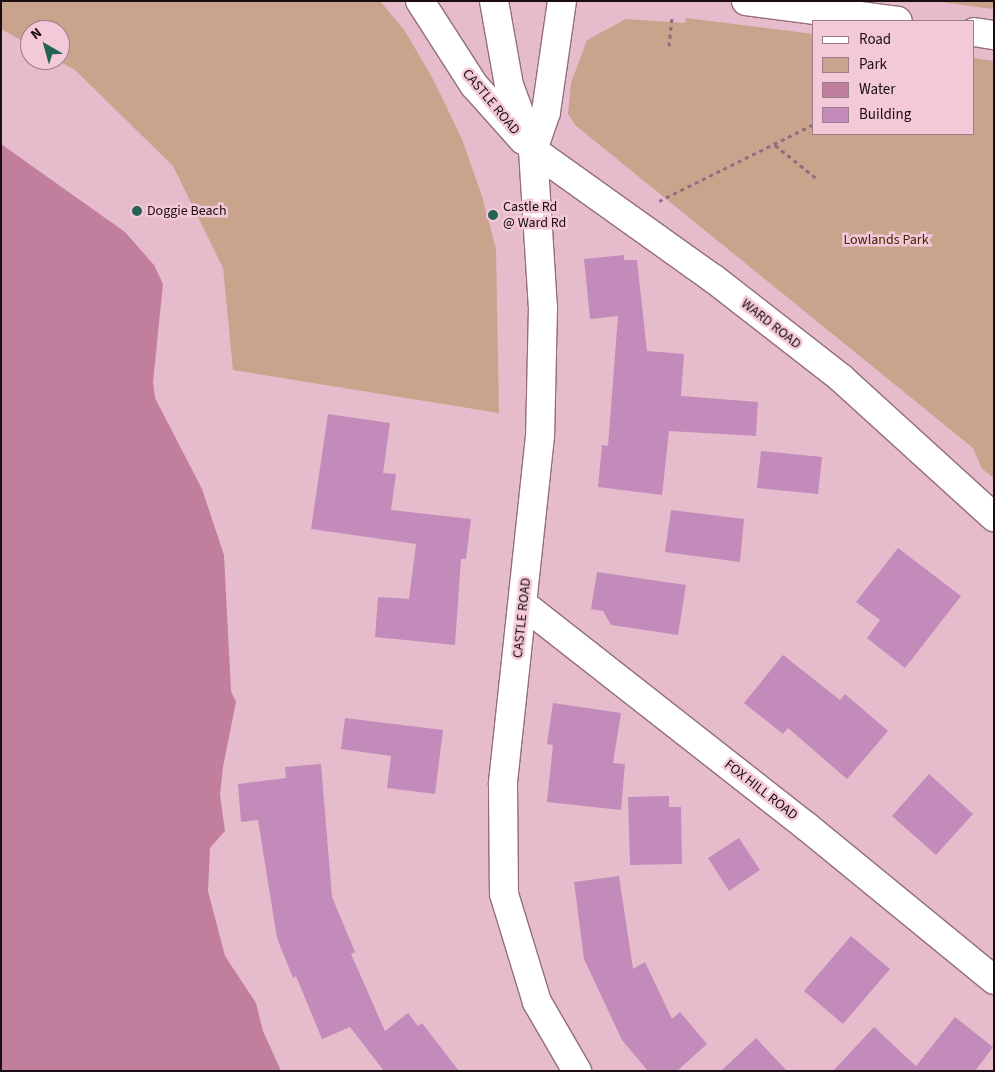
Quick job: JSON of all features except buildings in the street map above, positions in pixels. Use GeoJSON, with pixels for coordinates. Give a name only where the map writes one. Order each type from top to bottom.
{"type":"FeatureCollection","features":[{"type":"Feature","properties":{"kind":"main road","name":"CASTLE ROAD"},"geometry":{"type":"LineString","coordinates":[[420,1],[474,85],[533,150]]}},
{"type":"Feature","properties":{"kind":"main road","name":"CASTLE ROAD"},"geometry":{"type":"LineString","coordinates":[[494,1],[509,85],[533,150],[542,327],[540,436],[524,605],[503,784],[504,894],[537,1002],[577,1071]]}},
{"type":"Feature","properties":{"kind":"main road","name":"CASTLE ROAD"},"geometry":{"type":"LineString","coordinates":[[533,150],[546,112],[562,1]]}},
{"type":"Feature","properties":{"kind":"main road"},"geometry":{"type":"LineString","coordinates":[[746,1],[890,20]]}},
{"type":"Feature","properties":{"kind":"main road"},"geometry":{"type":"LineString","coordinates":[[975,32],[994,35]]}},
{"type":"Feature","properties":{"kind":"main road","name":"WARD ROAD"},"geometry":{"type":"LineString","coordinates":[[533,150],[714,278],[841,378],[994,517]]}},
{"type":"Feature","properties":{"kind":"main road","name":"FOX HILL ROAD"},"geometry":{"type":"LineString","coordinates":[[524,605],[798,820],[994,980]]}},
{"type":"Feature","properties":{"kind":"path"},"geometry":{"type":"LineString","coordinates":[[669,46],[672,18]]}},
{"type":"Feature","properties":{"kind":"path"},"geometry":{"type":"LineString","coordinates":[[627,216],[775,145],[812,125]]}},
{"type":"Feature","properties":{"kind":"path"},"geometry":{"type":"LineString","coordinates":[[775,145],[816,178]]}},
{"type":"Feature","properties":{"kind":"green space"},"geometry":{"type":"Polygon","coordinates":[[[1,1],[380,1],[405,31],[434,81],[462,139],[482,196],[496,249],[499,413],[233,370],[223,268],[173,166],[70,67],[70,20],[20,20],[20,39],[1,29],[1,1]]]}},
{"type":"Feature","properties":{"kind":"green space"},"geometry":{"type":"Polygon","coordinates":[[[935,1],[994,1],[994,9],[984,8],[935,1]]]}},
{"type":"Feature","properties":{"kind":"green space","name":"Lowlands Park"},"geometry":{"type":"Polygon","coordinates":[[[686,18],[812,34],[812,135],[975,135],[975,58],[994,61],[994,478],[982,469],[973,448],[575,125],[568,114],[571,83],[587,40],[626,19],[685,23],[686,18]]]}},
{"type":"Feature","properties":{"kind":"water"},"geometry":{"type":"Polygon","coordinates":[[[1,144],[125,232],[154,265],[163,284],[153,382],[155,398],[202,489],[224,555],[231,691],[236,702],[223,767],[220,795],[225,831],[210,848],[208,891],[225,956],[256,1003],[263,1031],[281,1071],[1,1071],[1,144]]]}},
{"type":"Feature","properties":{"kind":"place","name":"Doggie Beach"},"geometry":{"type":"Point","coordinates":[137,211]}},
{"type":"Feature","properties":{"kind":"place","name":"Castle Rd @ Ward Rd"},"geometry":{"type":"Point","coordinates":[493,215]}}]}
